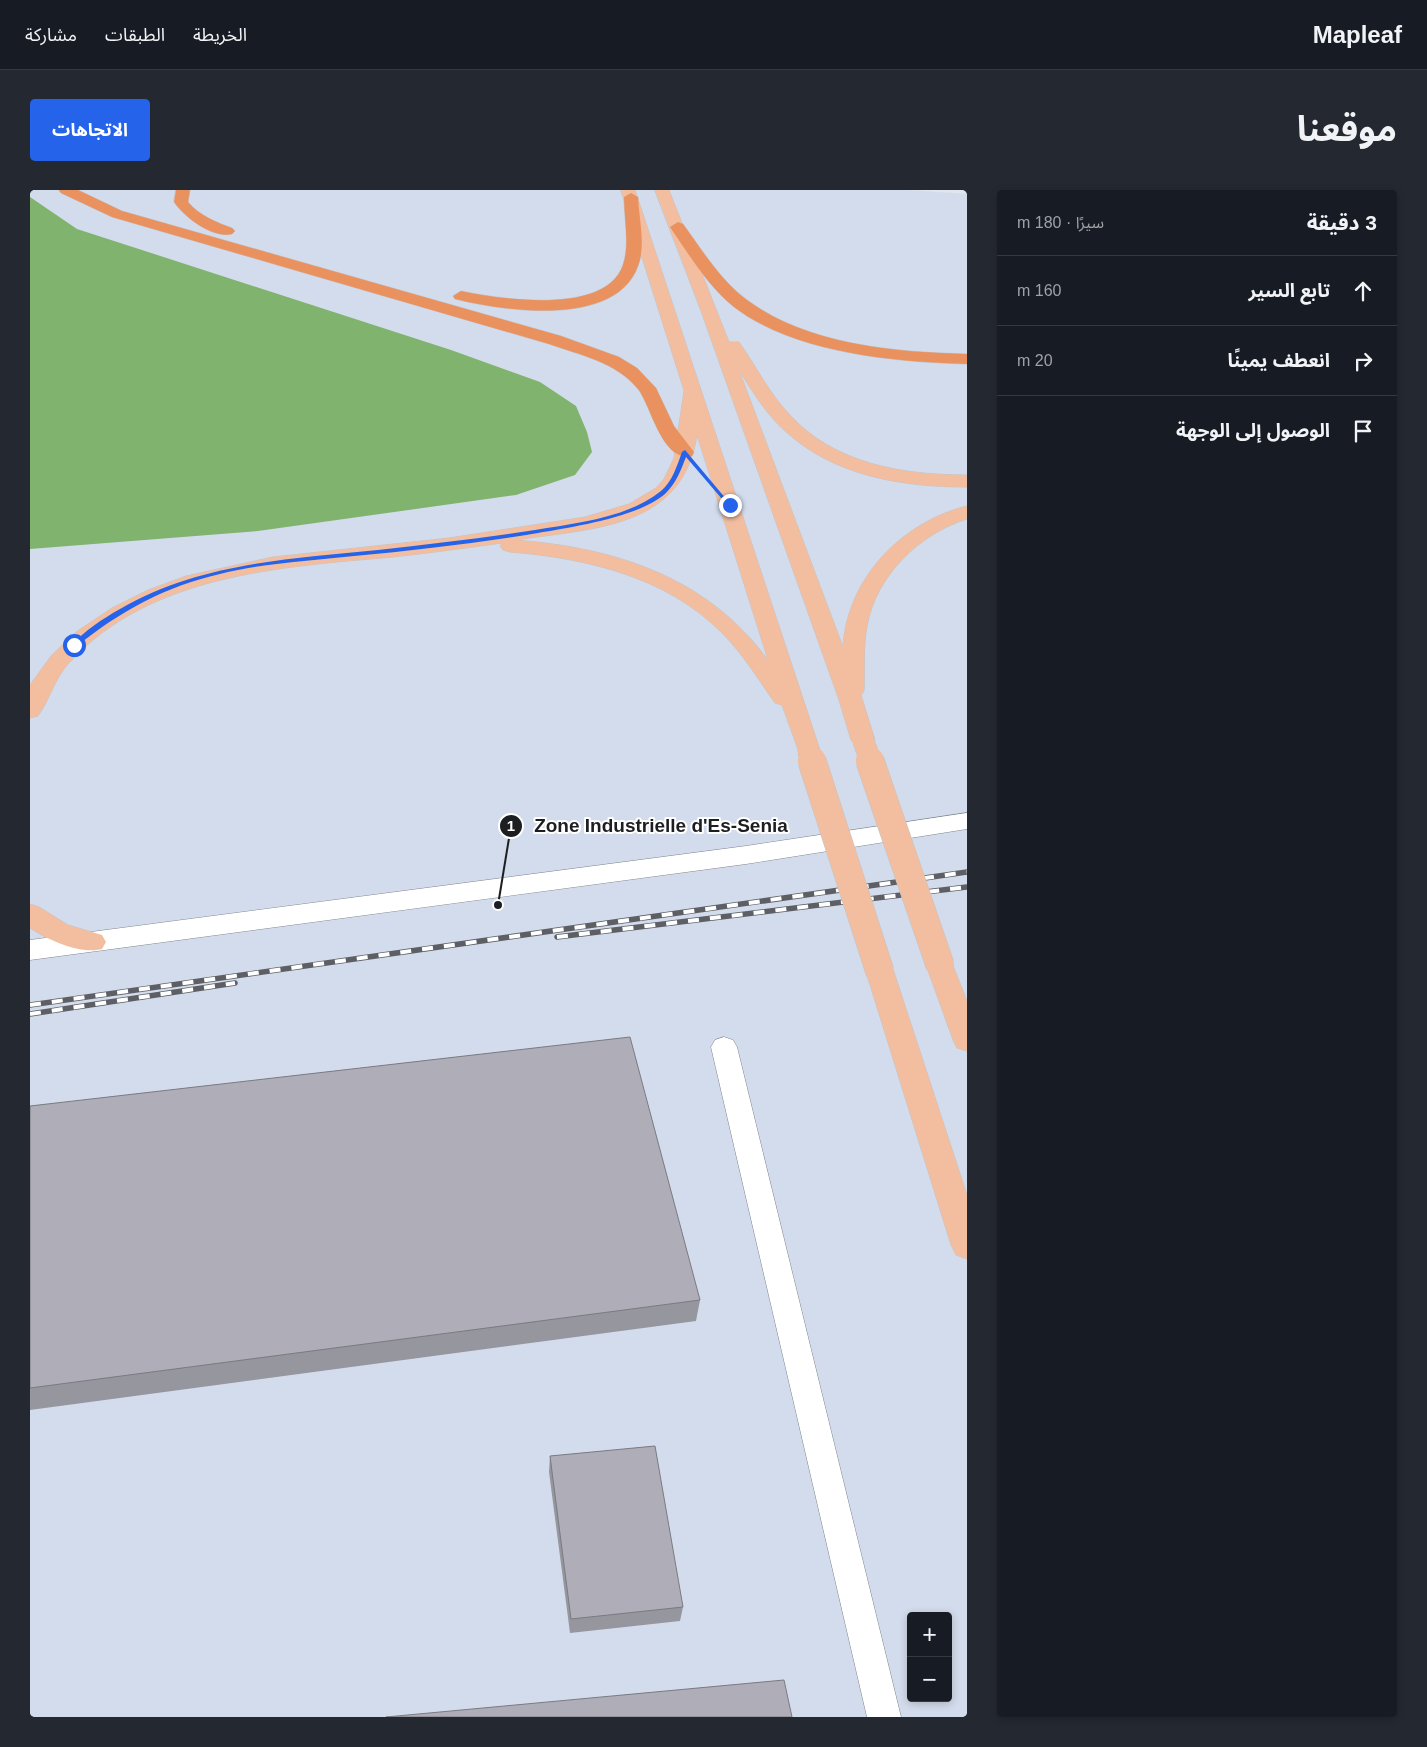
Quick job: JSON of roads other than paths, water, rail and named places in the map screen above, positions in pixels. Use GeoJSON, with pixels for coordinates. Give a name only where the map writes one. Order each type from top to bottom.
{"type":"FeatureCollection","features":[{"type":"Feature","properties":{"kind":"highway"},"geometry":{"type":"LineString","coordinates":[[66,190],[117,214],[556,340],[613,362],[631,372],[647,388],[665,428],[685,452]]}},
{"type":"Feature","properties":{"kind":"highway"},"geometry":{"type":"LineString","coordinates":[[183,190],[181,202],[188,212],[203,222],[228,231],[442,292],[488,302],[540,306],[568,304],[590,299],[609,290],[621,281],[630,269],[633,257],[630,194]]}},
{"type":"Feature","properties":{"kind":"highway"},"geometry":{"type":"LineString","coordinates":[[678,227],[700,260],[718,282],[742,304],[774,323],[812,337],[864,349],[907,355],[967,359]]}},
{"type":"Feature","properties":{"kind":"main road"},"geometry":{"type":"LineString","coordinates":[[662,190],[678,227],[851,700],[863,740],[967,1040]]}},
{"type":"Feature","properties":{"kind":"main road"},"geometry":{"type":"LineString","coordinates":[[630,194],[967,1245]]}},
{"type":"Feature","properties":{"kind":"main road"},"geometry":{"type":"LineString","coordinates":[[709,311],[768,400],[791,427],[817,446],[851,465],[894,476],[936,482],[967,481]]}},
{"type":"Feature","properties":{"kind":"main road"},"geometry":{"type":"LineString","coordinates":[[30,711],[33,700],[50,671],[74,645],[104,621],[138,601],[177,584],[218,572],[261,564],[461,543],[582,524],[633,509],[663,492],[675,477],[685,452],[693,389]]}},
{"type":"Feature","properties":{"kind":"main road"},"geometry":{"type":"LineString","coordinates":[[685,452],[730,505]]}},
{"type":"Feature","properties":{"kind":"main road"},"geometry":{"type":"LineString","coordinates":[[851,700],[858,618],[874,583],[896,552],[924,530],[967,512]]}},
{"type":"Feature","properties":{"kind":"main road"},"geometry":{"type":"LineString","coordinates":[[461,543],[532,547],[574,554],[632,568],[664,581],[694,599],[722,621],[757,660],[800,724]]}},
{"type":"Feature","properties":{"kind":"main road"},"geometry":{"type":"LineString","coordinates":[[30,914],[38,921],[62,934],[92,942]]}},
{"type":"Feature","properties":{"kind":"street"},"geometry":{"type":"LineString","coordinates":[[30,950],[746,855],[967,821]]}},
{"type":"Feature","properties":{"kind":"lane"},"geometry":{"type":"LineString","coordinates":[[724,1047],[884,1717]]}},
{"type":"Feature","properties":{"kind":"railway"},"geometry":{"type":"LineString","coordinates":[[30,1005],[967,872]]}},
{"type":"Feature","properties":{"kind":"railway"},"geometry":{"type":"LineString","coordinates":[[557,937],[967,887]]}},
{"type":"Feature","properties":{"kind":"railway"},"geometry":{"type":"LineString","coordinates":[[30,1014],[235,983]]}},
{"type":"Feature","properties":{"kind":"place","name":"Zone Industrielle d'Es-Senia"},"geometry":{"type":"Point","coordinates":[498,905]}}]}
